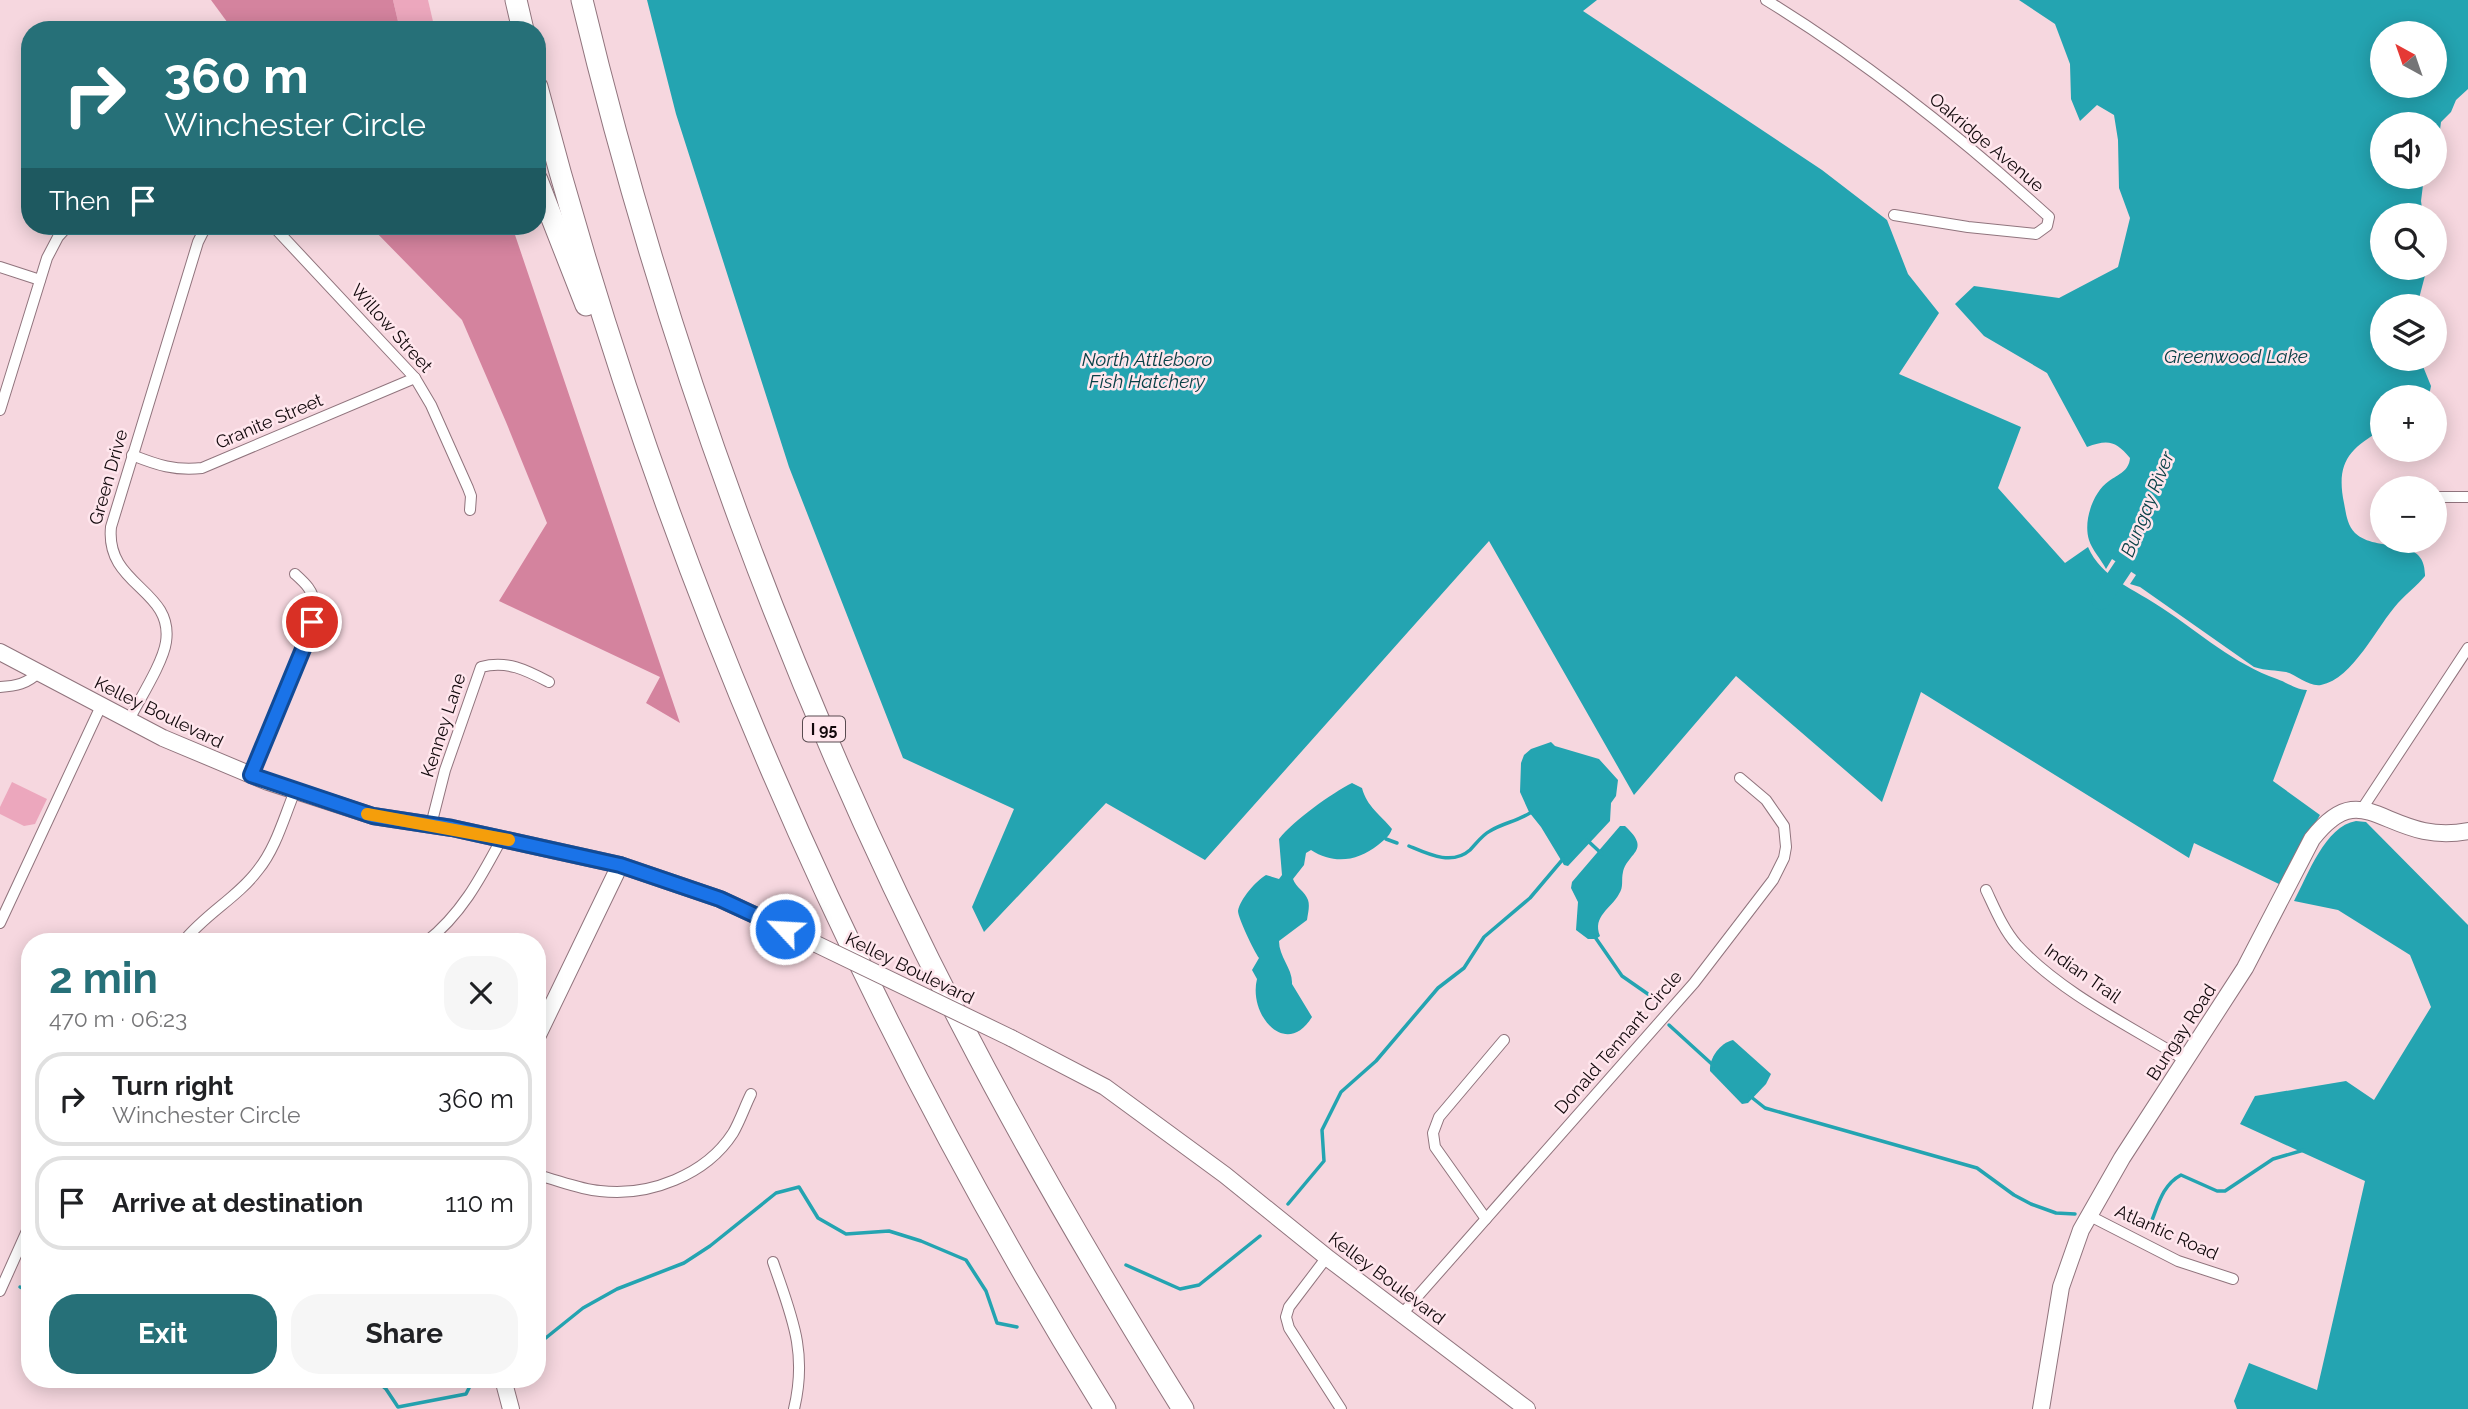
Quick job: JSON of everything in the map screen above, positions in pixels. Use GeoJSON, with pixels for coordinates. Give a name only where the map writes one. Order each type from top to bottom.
{"type":"FeatureCollection","features":[{"type":"Feature","properties":{"kind":"highway"},"geometry":{"type":"LineString","coordinates":[[516,0],[521,21]]}},
{"type":"Feature","properties":{"kind":"highway","name":"I 95"},"geometry":{"type":"LineString","coordinates":[[582,0],[624,163],[694,388],[752,551],[831,747],[914,928],[998,1094],[1089,1256],[1183,1409]]}},
{"type":"Feature","properties":{"kind":"highway"},"geometry":{"type":"LineString","coordinates":[[546,119],[586,261],[654,473]]}},
{"type":"Feature","properties":{"kind":"highway"},"geometry":{"type":"LineString","coordinates":[[546,203],[752,729],[856,957],[927,1100],[974,1187],[1048,1317],[1105,1409]]}},
{"type":"Feature","properties":{"kind":"main road","name":"Kelley Boulevard"},"geometry":{"type":"LineString","coordinates":[[0,652],[163,738],[295,791],[373,816],[502,838],[620,865],[720,899],[1011,1038],[1105,1087],[1225,1175],[1327,1257],[1527,1409]]}},
{"type":"Feature","properties":{"kind":"main road"},"geometry":{"type":"LineString","coordinates":[[2362,809],[2425,831],[2447,834],[2468,831]]}},
{"type":"Feature","properties":{"kind":"main road","name":"Bungay Road"},"geometry":{"type":"LineString","coordinates":[[2040,1409],[2061,1287],[2088,1215],[2260,941],[2312,839],[2337,815],[2362,809]]}},
{"type":"Feature","properties":{"kind":"main road"},"geometry":{"type":"LineString","coordinates":[[546,1018],[620,865]]}},
{"type":"Feature","properties":{"kind":"main road"},"geometry":{"type":"LineString","coordinates":[[505,1388],[511,1409]]}},
{"type":"Feature","properties":{"kind":"street","name":"Oakridge Avenue"},"geometry":{"type":"LineString","coordinates":[[1766,0],[1878,76],[1947,128],[2049,217],[2047,226],[2036,234],[1894,215]]}},
{"type":"Feature","properties":{"kind":"street"},"geometry":{"type":"LineString","coordinates":[[0,410],[51,247],[61,235]]}},
{"type":"Feature","properties":{"kind":"street","name":"Green Drive"},"geometry":{"type":"LineString","coordinates":[[129,720],[163,654],[167,639],[161,611],[143,589],[120,568],[112,554],[110,545],[113,519],[202,235]]}},
{"type":"Feature","properties":{"kind":"street","name":"Willow Street"},"geometry":{"type":"LineString","coordinates":[[281,235],[415,378],[431,405],[468,488],[471,496],[470,510]]}},
{"type":"Feature","properties":{"kind":"street"},"geometry":{"type":"LineString","coordinates":[[0,267],[40,279]]}},
{"type":"Feature","properties":{"kind":"street","name":"Granite Street"},"geometry":{"type":"LineString","coordinates":[[132,455],[160,466],[181,470],[202,468],[415,378]]}},
{"type":"Feature","properties":{"kind":"street"},"geometry":{"type":"LineString","coordinates":[[2447,497],[2468,497]]}},
{"type":"Feature","properties":{"kind":"street"},"geometry":{"type":"LineString","coordinates":[[251,775],[308,637],[316,607],[310,587],[295,574]]}},
{"type":"Feature","properties":{"kind":"street"},"geometry":{"type":"LineString","coordinates":[[2362,809],[2468,648]]}},
{"type":"Feature","properties":{"kind":"street","name":"Kenney Lane"},"geometry":{"type":"LineString","coordinates":[[431,825],[445,769],[481,667],[495,663],[517,666],[549,682]]}},
{"type":"Feature","properties":{"kind":"street"},"geometry":{"type":"LineString","coordinates":[[0,687],[18,685],[32,679],[39,672]]}},
{"type":"Feature","properties":{"kind":"street"},"geometry":{"type":"LineString","coordinates":[[0,923],[101,706]]}},
{"type":"Feature","properties":{"kind":"street","name":"Donald Tennant Circle"},"geometry":{"type":"LineString","coordinates":[[1402,1314],[1694,983],[1773,880],[1784,858],[1784,826],[1773,808],[1740,778]]}},
{"type":"Feature","properties":{"kind":"street"},"geometry":{"type":"LineString","coordinates":[[191,933],[259,870],[295,791]]}},
{"type":"Feature","properties":{"kind":"street"},"geometry":{"type":"LineString","coordinates":[[436,933],[458,912],[502,838]]}},
{"type":"Feature","properties":{"kind":"street","name":"Indian Trail"},"geometry":{"type":"LineString","coordinates":[[1986,890],[2009,935],[2042,968],[2073,991],[2185,1060]]}},
{"type":"Feature","properties":{"kind":"street"},"geometry":{"type":"LineString","coordinates":[[1486,1219],[1439,1154],[1433,1133],[1439,1117],[1504,1040]]}},
{"type":"Feature","properties":{"kind":"street"},"geometry":{"type":"LineString","coordinates":[[546,1178],[578,1188],[624,1193],[668,1183],[691,1172],[713,1155],[732,1133],[751,1094]]}},
{"type":"Feature","properties":{"kind":"street","name":"Atlantic Road"},"geometry":{"type":"LineString","coordinates":[[2088,1215],[2178,1261],[2233,1279]]}},
{"type":"Feature","properties":{"kind":"street"},"geometry":{"type":"LineString","coordinates":[[0,1290],[21,1244]]}},
{"type":"Feature","properties":{"kind":"street"},"geometry":{"type":"LineString","coordinates":[[1327,1257],[1289,1307],[1286,1317],[1289,1328],[1340,1409]]}},
{"type":"Feature","properties":{"kind":"street"},"geometry":{"type":"LineString","coordinates":[[773,1262],[795,1327],[800,1353],[800,1377],[794,1409]]}},
{"type":"Feature","properties":{"kind":"shaded area"},"geometry":{"type":"Polygon","coordinates":[[[211,0],[393,0],[398,21],[226,21],[211,0]]]}},
{"type":"Feature","properties":{"kind":"shaded area"},"geometry":{"type":"Polygon","coordinates":[[[393,0],[428,0],[433,21],[398,21],[393,0]]]}},
{"type":"Feature","properties":{"kind":"shaded area"},"geometry":{"type":"Polygon","coordinates":[[[379,235],[515,235],[680,723],[646,703],[660,677],[499,601],[547,523],[462,320],[379,235]]]}},
{"type":"Feature","properties":{"kind":"shaded area"},"geometry":{"type":"Polygon","coordinates":[[[12,782],[47,799],[35,824],[24,826],[0,814],[0,807],[12,782]]]}},
{"type":"Feature","properties":{"kind":"water","name":"North Attleboro Fish Hatchery"},"geometry":{"type":"Polygon","coordinates":[[[647,0],[1597,0],[1583,11],[1822,170],[1887,220],[1908,274],[1939,313],[1899,374],[2021,427],[1998,488],[2065,563],[2088,547],[2101,567],[2110,575],[2232,657],[2261,673],[2307,690],[2273,781],[2320,815],[2281,885],[2194,843],[2189,858],[1921,692],[1882,802],[1736,676],[1634,795],[1489,541],[1205,860],[1106,803],[984,932],[972,907],[1014,809],[903,758],[789,467],[676,114],[647,0]]]}},
{"type":"Feature","properties":{"kind":"water","name":"Greenwood Lake"},"geometry":{"type":"Polygon","coordinates":[[[2019,0],[2468,0],[2468,89],[2456,100],[2451,112],[2447,116],[2447,112],[2370,112],[2370,189],[2422,189],[2421,203],[2370,203],[2370,280],[2424,280],[2420,294],[2370,294],[2370,371],[2425,371],[2431,385],[2370,385],[2370,437],[2347,459],[2342,489],[2350,526],[2355,533],[2370,541],[2370,553],[2415,553],[2423,563],[2425,576],[2398,603],[2354,662],[2333,681],[2317,685],[2286,672],[2254,667],[2140,587],[2130,584],[2136,575],[2112,559],[2106,569],[2089,540],[2088,516],[2098,492],[2126,469],[2130,458],[2111,443],[2087,447],[2047,373],[1984,336],[1955,304],[1974,286],[2059,298],[2118,267],[2130,218],[2119,188],[2118,140],[2114,115],[2097,105],[2080,121],[2071,99],[2070,64],[2055,24],[2019,0]]]}},
{"type":"Feature","properties":{"kind":"water"},"geometry":{"type":"Polygon","coordinates":[[[1551,742],[1555,746],[1599,759],[1618,780],[1616,796],[1611,803],[1610,821],[1568,866],[1564,865],[1529,812],[1520,792],[1521,763],[1524,755],[1531,749],[1551,742]]]}},
{"type":"Feature","properties":{"kind":"water"},"geometry":{"type":"Polygon","coordinates":[[[1352,783],[1362,788],[1371,805],[1392,829],[1378,845],[1354,858],[1328,858],[1311,850],[1306,853],[1304,865],[1293,879],[1308,900],[1307,920],[1279,941],[1292,984],[1312,1017],[1302,1029],[1291,1034],[1281,1033],[1271,1027],[1258,1006],[1257,979],[1252,970],[1259,958],[1241,920],[1239,906],[1253,886],[1266,875],[1279,879],[1282,875],[1279,839],[1285,832],[1313,808],[1352,783]]]}},
{"type":"Feature","properties":{"kind":"water"},"geometry":{"type":"Polygon","coordinates":[[[2356,821],[2366,822],[2468,925],[2468,1409],[2237,1409],[2234,1401],[2249,1363],[2317,1390],[2365,1181],[2240,1124],[2255,1096],[2346,1081],[2374,1100],[2431,1007],[2410,955],[2338,910],[2294,901],[2326,842],[2345,825],[2356,821]]]}},
{"type":"Feature","properties":{"kind":"water"},"geometry":{"type":"Polygon","coordinates":[[[1620,826],[1625,826],[1633,834],[1638,846],[1623,872],[1621,891],[1600,918],[1600,936],[1588,939],[1576,930],[1578,902],[1571,888],[1572,882],[1620,826]]]}},
{"type":"Feature","properties":{"kind":"water"},"geometry":{"type":"Polygon","coordinates":[[[1733,1040],[1771,1074],[1766,1084],[1748,1103],[1742,1104],[1710,1071],[1716,1052],[1733,1040]]]}},
{"type":"Feature","properties":{"kind":"waterway","name":"Bungay River"},"geometry":{"type":"LineString","coordinates":[[2101,600],[2123,567]]}},
{"type":"Feature","properties":{"kind":"waterway"},"geometry":{"type":"LineString","coordinates":[[1409,846],[1440,857],[1456,857],[1470,850],[1487,833],[1530,813]]}},
{"type":"Feature","properties":{"kind":"waterway"},"geometry":{"type":"LineString","coordinates":[[1386,839],[1397,843]]}},
{"type":"Feature","properties":{"kind":"waterway"},"geometry":{"type":"LineString","coordinates":[[1587,840],[1602,854]]}},
{"type":"Feature","properties":{"kind":"waterway"},"geometry":{"type":"LineString","coordinates":[[1288,1204],[1324,1161],[1322,1130],[1341,1092],[1376,1061],[1438,988],[1464,968],[1484,937],[1530,898],[1563,859]]}},
{"type":"Feature","properties":{"kind":"waterway"},"geometry":{"type":"LineString","coordinates":[[1595,937],[1622,976],[1658,1001]]}},
{"type":"Feature","properties":{"kind":"waterway"},"geometry":{"type":"LineString","coordinates":[[1669,1025],[1714,1066]]}},
{"type":"Feature","properties":{"kind":"waterway"},"geometry":{"type":"LineString","coordinates":[[1750,1096],[1765,1108],[1977,1168],[2031,1204],[2056,1213],[2075,1214]]}},
{"type":"Feature","properties":{"kind":"waterway"},"geometry":{"type":"LineString","coordinates":[[2150,1225],[2165,1190],[2181,1175],[2217,1191],[2225,1191],[2273,1159],[2304,1150]]}},
{"type":"Feature","properties":{"kind":"waterway"},"geometry":{"type":"LineString","coordinates":[[546,1338],[583,1308],[617,1289],[684,1263],[710,1246],[776,1193],[799,1187],[818,1218],[846,1234],[889,1231],[966,1260],[986,1291],[997,1323],[1017,1327]]}},
{"type":"Feature","properties":{"kind":"waterway"},"geometry":{"type":"LineString","coordinates":[[1126,1265],[1180,1289],[1199,1285],[1260,1236]]}},
{"type":"Feature","properties":{"kind":"waterway"},"geometry":{"type":"LineString","coordinates":[[385,1388],[398,1407],[466,1394],[469,1388]]}},
{"type":"Feature","properties":{"kind":"slow traffic"},"geometry":{"type":"LineString","coordinates":[[367,814],[509,840]]}},
{"type":"Feature","properties":{"kind":"route"},"geometry":{"type":"LineString","coordinates":[[312,622],[251,775],[373,816],[452,828],[620,865],[720,899],[785,929]]}}]}
